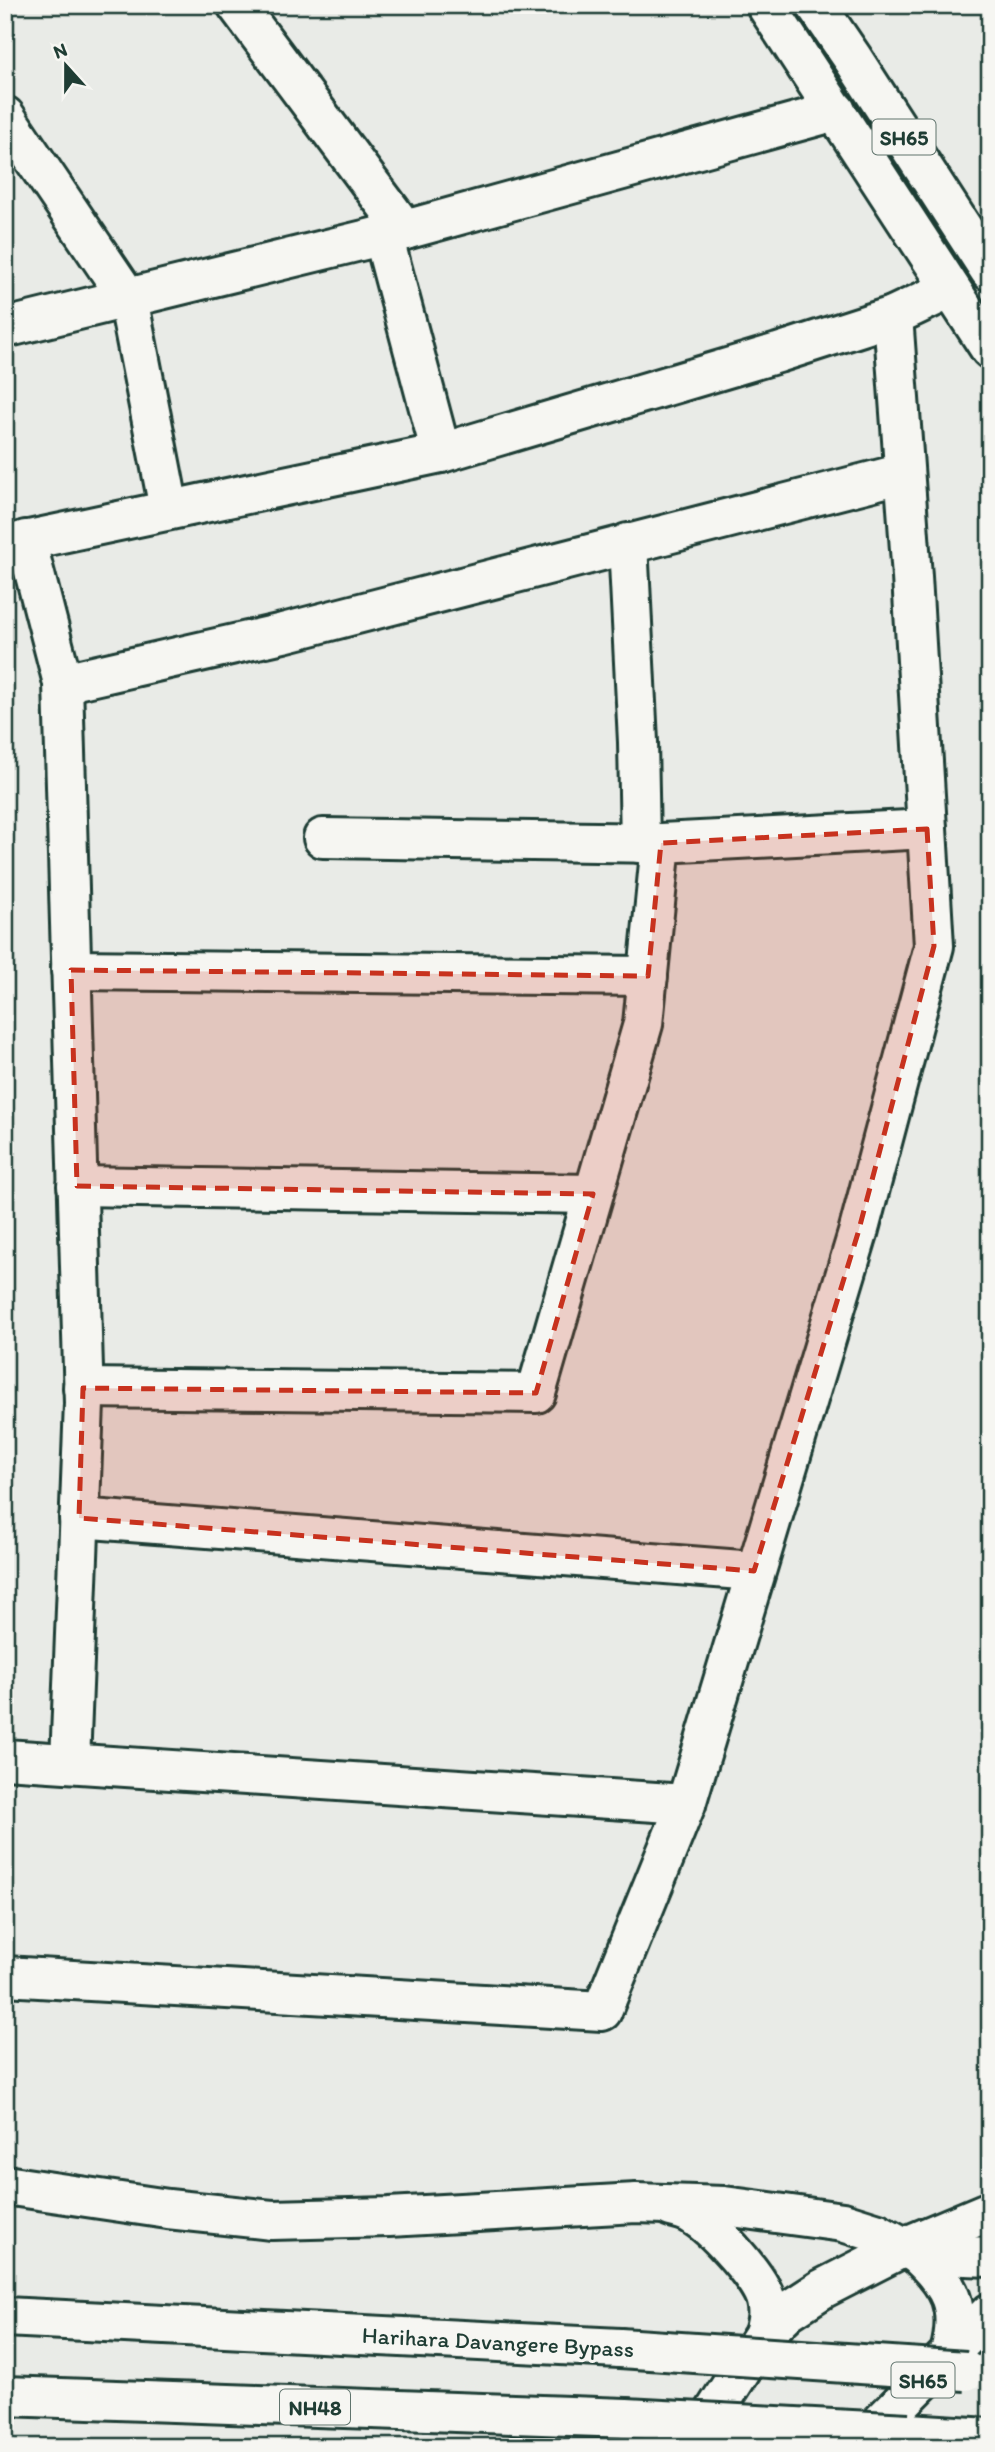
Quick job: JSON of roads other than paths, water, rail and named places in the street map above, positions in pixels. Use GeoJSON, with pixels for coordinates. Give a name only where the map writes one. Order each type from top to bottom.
{"type":"FeatureCollection","features":[{"type":"Feature","properties":{"kind":"main road"},"geometry":{"type":"LineString","coordinates":[[237,5],[394,232],[441,453]]}},
{"type":"Feature","properties":{"kind":"main road"},"geometry":{"type":"LineString","coordinates":[[766,5],[990,349]]}},
{"type":"Feature","properties":{"kind":"main road","name":"SH65"},"geometry":{"type":"LineString","coordinates":[[816,5],[990,271]]}},
{"type":"Feature","properties":{"kind":"main road"},"geometry":{"type":"LineString","coordinates":[[5,328],[394,232],[836,111]]}},
{"type":"Feature","properties":{"kind":"main road"},"geometry":{"type":"LineString","coordinates":[[5,116],[128,298],[169,509]]}},
{"type":"Feature","properties":{"kind":"main road"},"geometry":{"type":"LineString","coordinates":[[71,1763],[83,1388],[63,683],[16,542],[441,453],[893,316],[950,289]]}},
{"type":"Feature","properties":{"kind":"main road"},"geometry":{"type":"LineString","coordinates":[[5,1976],[602,2011],[686,1804],[858,1233],[934,946],[893,316]]}},
{"type":"Feature","properties":{"kind":"main road"},"geometry":{"type":"LineString","coordinates":[[63,683],[283,633],[904,473]]}},
{"type":"Feature","properties":{"kind":"main road"},"geometry":{"type":"LineString","coordinates":[[83,1388],[536,1393],[643,1024],[648,976],[651,843],[638,742],[628,543]]}},
{"type":"Feature","properties":{"kind":"main road"},"geometry":{"type":"LineString","coordinates":[[323,838],[651,843],[927,829]]}},
{"type":"Feature","properties":{"kind":"main road"},"geometry":{"type":"LineString","coordinates":[[71,970],[648,976]]}},
{"type":"Feature","properties":{"kind":"main road"},"geometry":{"type":"LineString","coordinates":[[77,1186],[593,1194]]}},
{"type":"Feature","properties":{"kind":"main road"},"geometry":{"type":"LineString","coordinates":[[79,1518],[754,1571]]}},
{"type":"Feature","properties":{"kind":"main road"},"geometry":{"type":"LineString","coordinates":[[5,1759],[686,1804]]}},
{"type":"Feature","properties":{"kind":"main road"},"geometry":{"type":"LineString","coordinates":[[5,2185],[167,2209],[272,2220],[389,2217],[636,2203],[724,2206],[843,2222],[878,2233],[911,2250],[936,2272],[956,2311],[956,2330],[969,2366]]}},
{"type":"Feature","properties":{"kind":"main road"},"geometry":{"type":"LineString","coordinates":[[659,2204],[695,2215],[755,2277],[765,2298],[768,2317],[764,2334]]}},
{"type":"Feature","properties":{"kind":"main road"},"geometry":{"type":"LineString","coordinates":[[692,2447],[764,2334],[788,2311],[822,2289],[911,2250],[990,2211]]}},
{"type":"Feature","properties":{"kind":"main road"},"geometry":{"type":"LineString","coordinates":[[911,2250],[990,2257]]}},
{"type":"Feature","properties":{"kind":"main road","name":"SH65"},"geometry":{"type":"LineString","coordinates":[[857,2447],[969,2366],[990,2313]]}},
{"type":"Feature","properties":{"kind":"main road","name":"Harihara Davangere Bypass"},"geometry":{"type":"LineString","coordinates":[[5,2316],[969,2366]]}},
{"type":"Feature","properties":{"kind":"main road","name":"NH48"},"geometry":{"type":"LineString","coordinates":[[5,2396],[626,2418],[990,2438]]}}]}
